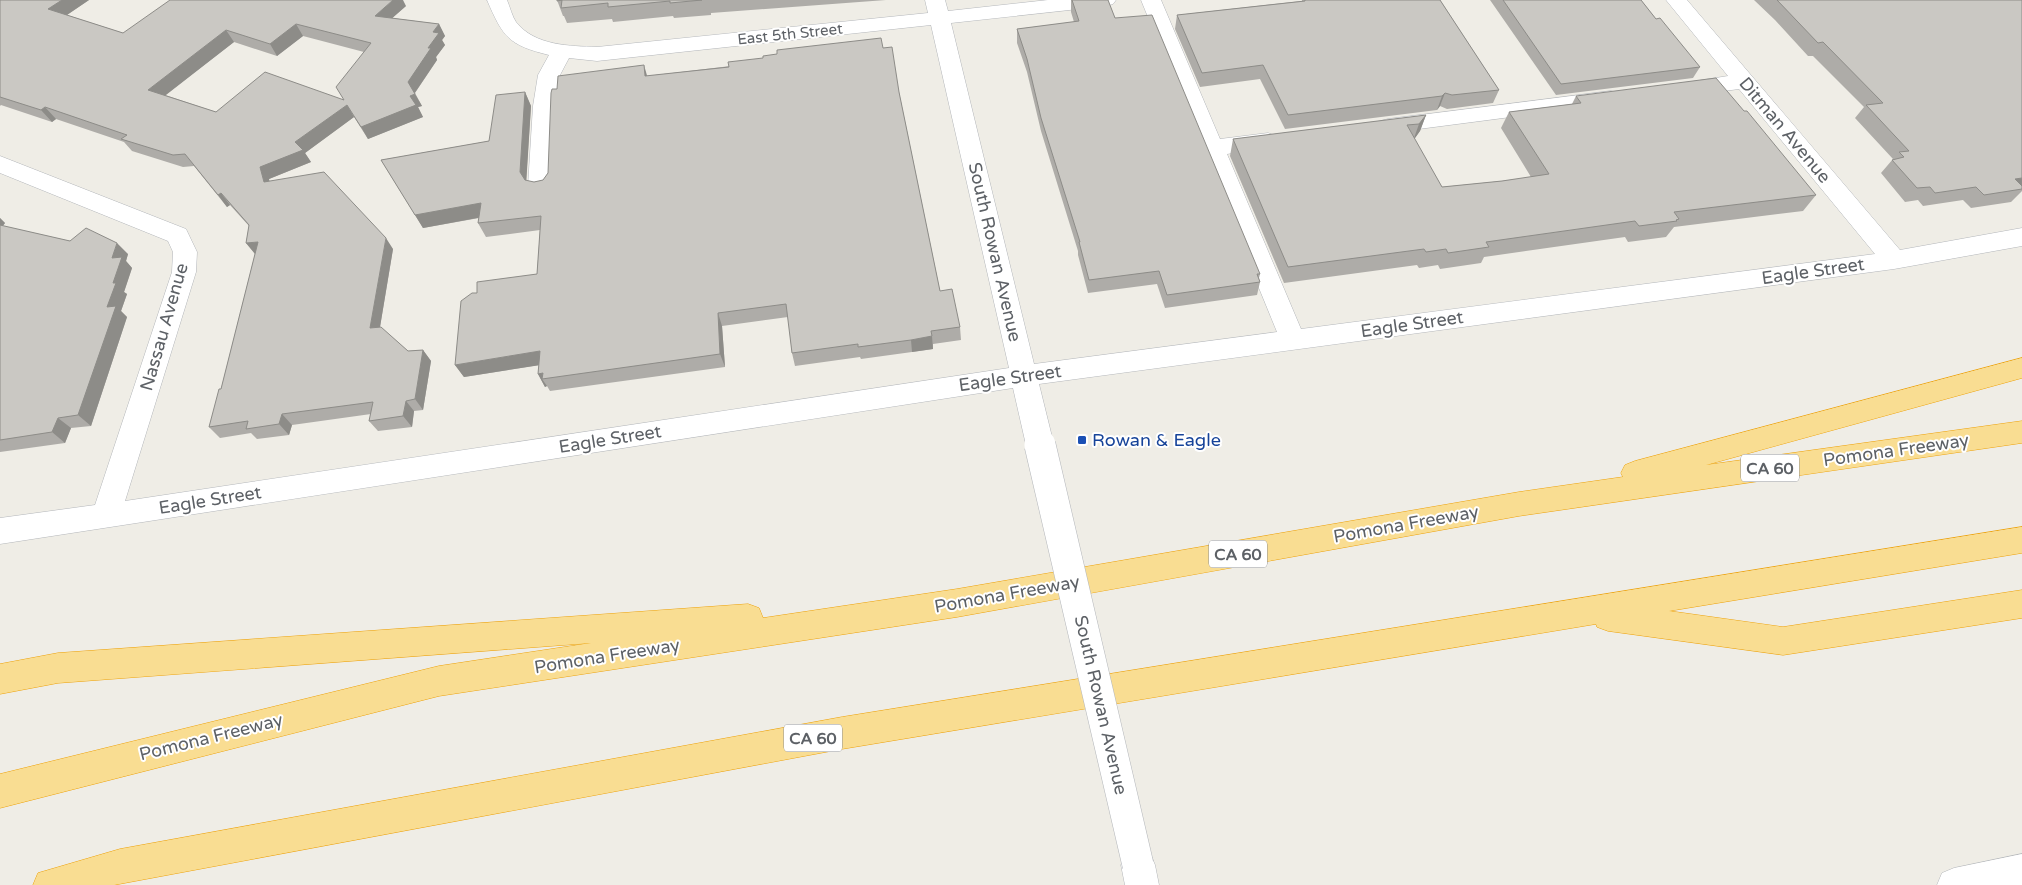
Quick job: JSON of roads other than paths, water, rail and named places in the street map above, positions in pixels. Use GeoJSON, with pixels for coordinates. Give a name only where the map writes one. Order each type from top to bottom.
{"type":"FeatureCollection","features":[{"type":"Feature","properties":{"kind":"highway"},"geometry":{"type":"LineString","coordinates":[[1518,504],[2022,368]]}},
{"type":"Feature","properties":{"kind":"highway","name":"Pomona Freeway"},"geometry":{"type":"LineString","coordinates":[[0,790],[439,681],[957,603],[1518,504],[2022,432]]}},
{"type":"Feature","properties":{"kind":"highway","name":"CA 60"},"geometry":{"type":"LineString","coordinates":[[50,885],[120,866],[842,732],[2022,540]]}},
{"type":"Feature","properties":{"kind":"highway"},"geometry":{"type":"LineString","coordinates":[[0,678],[58,668],[957,603]]}},
{"type":"Feature","properties":{"kind":"highway"},"geometry":{"type":"LineString","coordinates":[[1580,613],[1783,641],[2022,604]]}},
{"type":"Feature","properties":{"kind":"street","name":"East 5th Street"},"geometry":{"type":"LineString","coordinates":[[497,0],[508,24],[526,41],[562,51],[597,54],[938,10],[1106,0]]}},
{"type":"Feature","properties":{"kind":"street"},"geometry":{"type":"LineString","coordinates":[[1150,0],[1293,340]]}},
{"type":"Feature","properties":{"kind":"street","name":"Ditman Avenue"},"geometry":{"type":"LineString","coordinates":[[1676,0],[1894,260]]}},
{"type":"Feature","properties":{"kind":"street","name":"South Rowan Avenue"},"geometry":{"type":"LineString","coordinates":[[938,10],[1140,875]]}},
{"type":"Feature","properties":{"kind":"street"},"geometry":{"type":"LineString","coordinates":[[540,186],[544,106],[549,75],[562,51]]}},
{"type":"Feature","properties":{"kind":"street"},"geometry":{"type":"LineString","coordinates":[[1666,91],[1744,81]]}},
{"type":"Feature","properties":{"kind":"street"},"geometry":{"type":"LineString","coordinates":[[1370,128],[1636,95]]}},
{"type":"Feature","properties":{"kind":"street"},"geometry":{"type":"LineString","coordinates":[[1213,148],[1292,138]]}},
{"type":"Feature","properties":{"kind":"street","name":"Nassau Avenue"},"geometry":{"type":"LineString","coordinates":[[0,164],[177,235],[185,252],[184,272],[106,516]]}},
{"type":"Feature","properties":{"kind":"street","name":"Eagle Street"},"geometry":{"type":"LineString","coordinates":[[0,531],[1024,376],[1894,260],[2022,237]]}},
{"type":"Feature","properties":{"kind":"street"},"geometry":{"type":"LineString","coordinates":[[1954,885],[2022,871]]}},
{"type":"Feature","properties":{"kind":"place","name":"Rowan & Eagle"},"geometry":{"type":"Point","coordinates":[1082,440]}}]}
